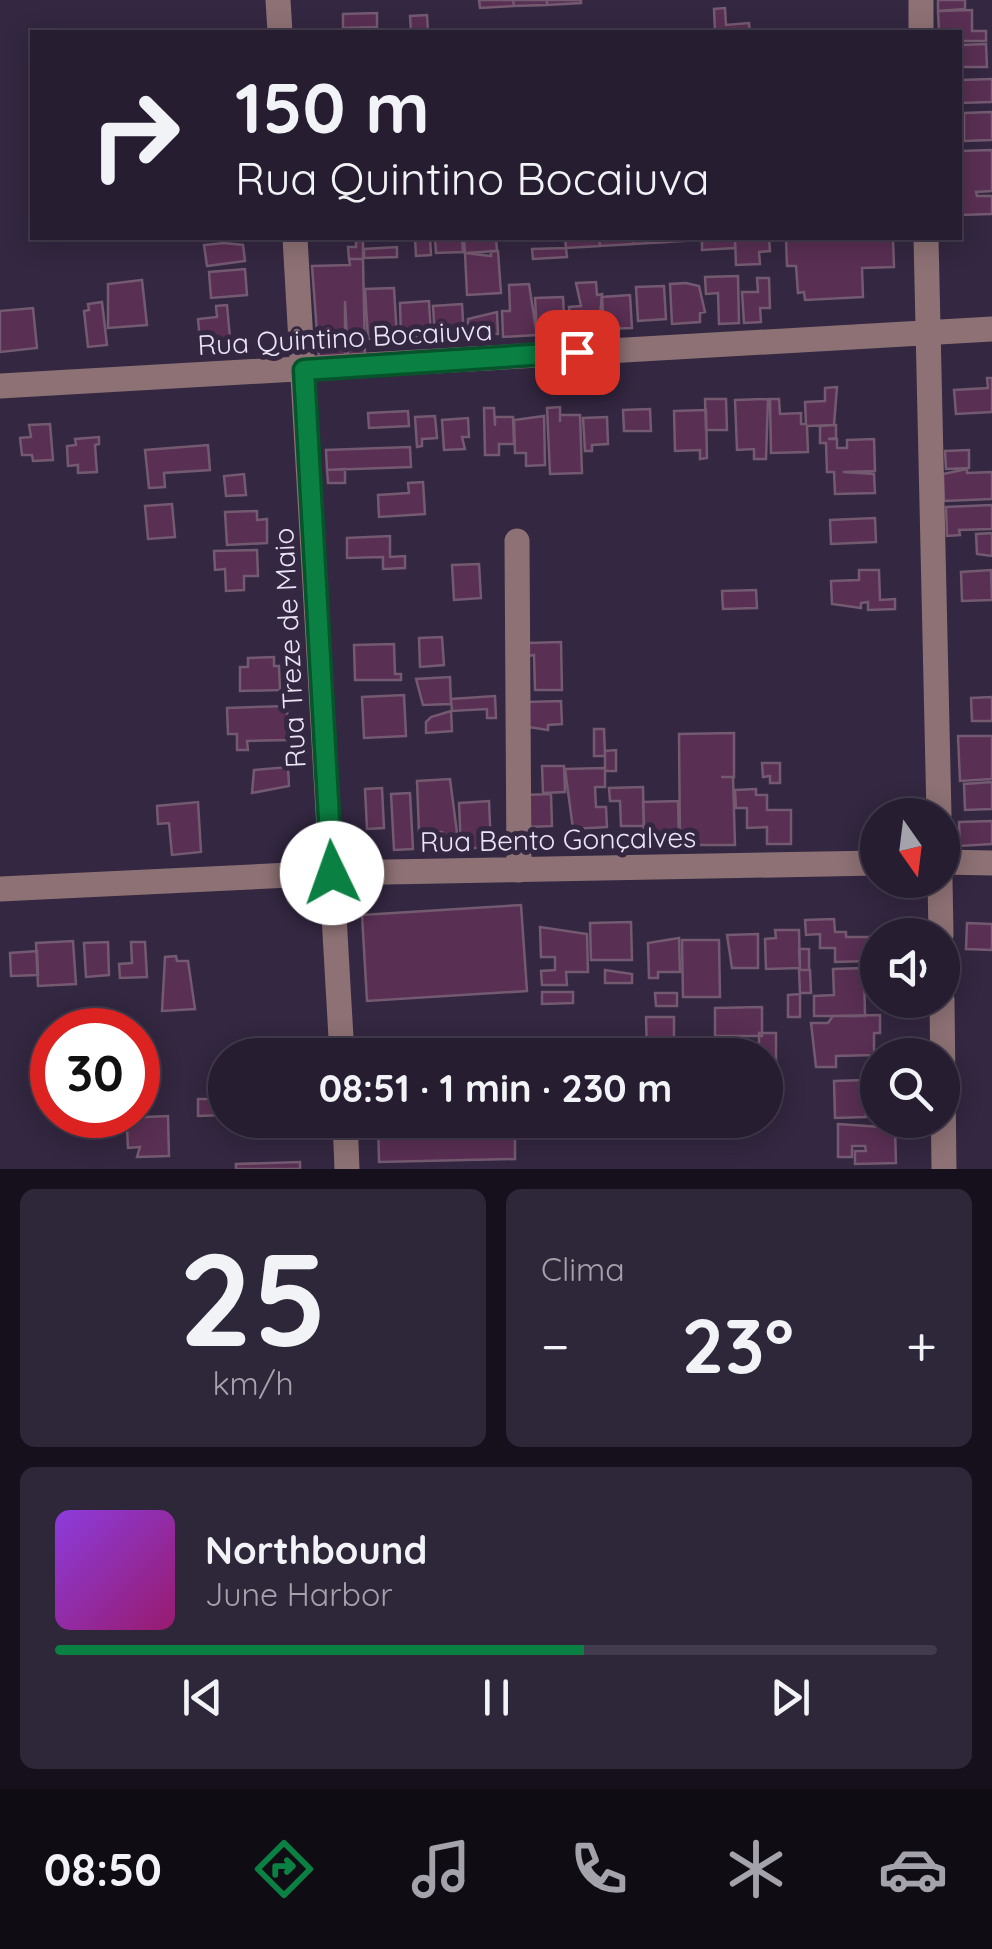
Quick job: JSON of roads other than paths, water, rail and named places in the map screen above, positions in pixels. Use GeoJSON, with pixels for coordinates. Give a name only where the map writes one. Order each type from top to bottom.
{"type":"FeatureCollection","features":[{"type":"Feature","properties":{"kind":"street"},"geometry":{"type":"LineString","coordinates":[[278,0],[280,30]]}},
{"type":"Feature","properties":{"kind":"street"},"geometry":{"type":"LineString","coordinates":[[921,0],[922,30]]}},
{"type":"Feature","properties":{"kind":"street","name":"Rua Treze de Maio"},"geometry":{"type":"LineString","coordinates":[[295,240],[341,1038]]}},
{"type":"Feature","properties":{"kind":"street"},"geometry":{"type":"LineString","coordinates":[[926,240],[939,798]]}},
{"type":"Feature","properties":{"kind":"street","name":"Rua Quintino Bocaiuva"},"geometry":{"type":"LineString","coordinates":[[0,386],[928,330],[992,330]]}},
{"type":"Feature","properties":{"kind":"street"},"geometry":{"type":"LineString","coordinates":[[517,540],[519,870]]}},
{"type":"Feature","properties":{"kind":"street"},"geometry":{"type":"LineString","coordinates":[[960,862],[992,863]]}},
{"type":"Feature","properties":{"kind":"street","name":"Rua Bento Gonçalves"},"geometry":{"type":"LineString","coordinates":[[0,888],[332,873],[860,863]]}},
{"type":"Feature","properties":{"kind":"street"},"geometry":{"type":"LineString","coordinates":[[942,1018],[944,1169]]}},
{"type":"Feature","properties":{"kind":"street"},"geometry":{"type":"LineString","coordinates":[[345,1138],[346,1169]]}}]}
